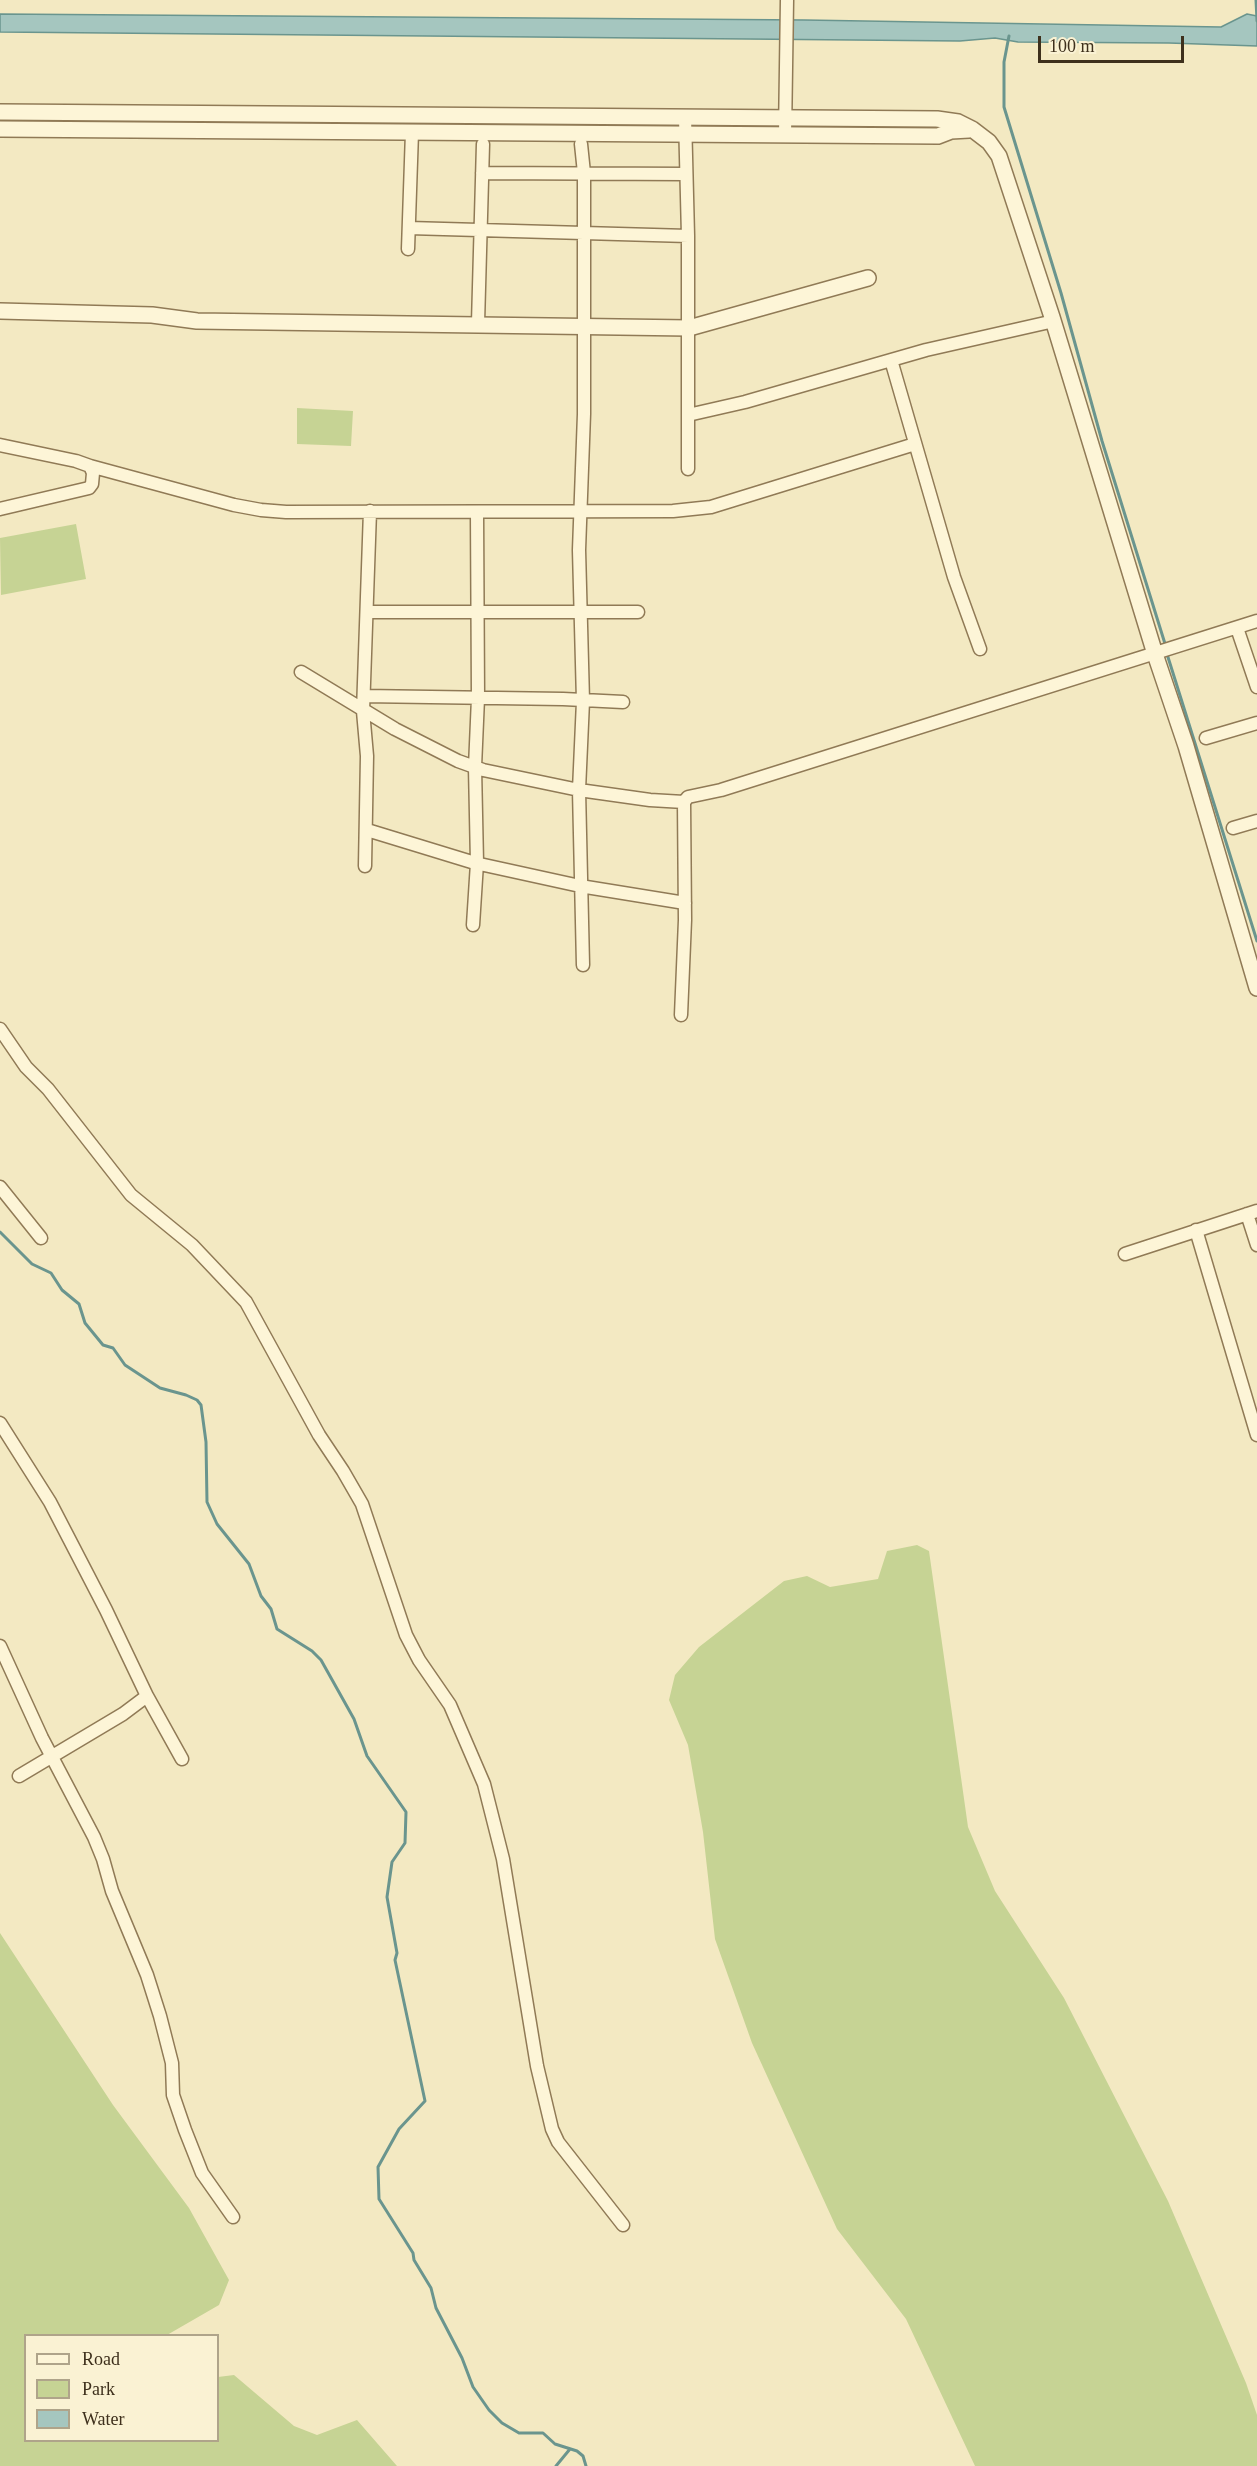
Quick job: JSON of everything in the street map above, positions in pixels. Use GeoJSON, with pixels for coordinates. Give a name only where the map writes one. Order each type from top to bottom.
{"type":"FeatureCollection","features":[{"type":"Feature","properties":{"kind":"street"},"geometry":{"type":"LineString","coordinates":[[785,135],[787,0]]}},
{"type":"Feature","properties":{"kind":"street"},"geometry":{"type":"LineString","coordinates":[[0,112],[937,119],[958,122],[972,129],[988,142],[999,156],[1164,652],[1186,746],[1257,988]]}},
{"type":"Feature","properties":{"kind":"street"},"geometry":{"type":"LineString","coordinates":[[685,117],[689,328],[688,469]]}},
{"type":"Feature","properties":{"kind":"street"},"geometry":{"type":"LineString","coordinates":[[0,129],[938,136],[951,131],[972,129]]}},
{"type":"Feature","properties":{"kind":"street"},"geometry":{"type":"LineString","coordinates":[[408,249],[412,132]]}},
{"type":"Feature","properties":{"kind":"street"},"geometry":{"type":"LineString","coordinates":[[478,323],[483,144]]}},
{"type":"Feature","properties":{"kind":"street"},"geometry":{"type":"LineString","coordinates":[[581,144],[584,173],[584,425],[579,550],[583,701],[579,790],[583,965]]}},
{"type":"Feature","properties":{"kind":"street"},"geometry":{"type":"LineString","coordinates":[[482,173],[686,174]]}},
{"type":"Feature","properties":{"kind":"street"},"geometry":{"type":"LineString","coordinates":[[409,228],[688,236]]}},
{"type":"Feature","properties":{"kind":"street"},"geometry":{"type":"LineString","coordinates":[[0,311],[152,315],[197,321],[478,323],[689,328],[868,278]]}},
{"type":"Feature","properties":{"kind":"street"},"geometry":{"type":"LineString","coordinates":[[688,415],[745,402],[926,350],[1054,321]]}},
{"type":"Feature","properties":{"kind":"street"},"geometry":{"type":"LineString","coordinates":[[891,360],[954,577],[980,649]]}},
{"type":"Feature","properties":{"kind":"street"},"geometry":{"type":"LineString","coordinates":[[0,445],[261,510],[580,513],[683,511],[711,507],[915,444]]}},
{"type":"Feature","properties":{"kind":"street"},"geometry":{"type":"LineString","coordinates":[[0,509],[89,488],[92,484],[93,473],[90,466]]}},
{"type":"Feature","properties":{"kind":"street"},"geometry":{"type":"LineString","coordinates":[[364,866],[368,756],[363,696],[370,511]]}},
{"type":"Feature","properties":{"kind":"street"},"geometry":{"type":"LineString","coordinates":[[473,925],[477,863],[475,767],[478,698],[477,513]]}},
{"type":"Feature","properties":{"kind":"street"},"geometry":{"type":"LineString","coordinates":[[367,612],[638,612]]}},
{"type":"Feature","properties":{"kind":"street"},"geometry":{"type":"LineString","coordinates":[[681,1015],[684,980],[684,802],[688,797],[721,790],[1076,676],[1164,652],[1257,621]]}},
{"type":"Feature","properties":{"kind":"street"},"geometry":{"type":"LineString","coordinates":[[1238,628],[1257,687]]}},
{"type":"Feature","properties":{"kind":"street"},"geometry":{"type":"LineString","coordinates":[[301,672],[395,729],[475,767],[579,790],[650,800],[684,802]]}},
{"type":"Feature","properties":{"kind":"street"},"geometry":{"type":"LineString","coordinates":[[363,696],[623,702]]}},
{"type":"Feature","properties":{"kind":"street"},"geometry":{"type":"LineString","coordinates":[[1206,738],[1257,723]]}},
{"type":"Feature","properties":{"kind":"street"},"geometry":{"type":"LineString","coordinates":[[1233,828],[1257,820]]}},
{"type":"Feature","properties":{"kind":"street"},"geometry":{"type":"LineString","coordinates":[[367,830],[414,846],[477,863],[580,886],[685,903]]}},
{"type":"Feature","properties":{"kind":"street"},"geometry":{"type":"LineString","coordinates":[[0,1029],[26,1067],[48,1089],[131,1195],[192,1245],[246,1302],[319,1435],[344,1471],[362,1504],[406,1635],[419,1660],[450,1705],[484,1784],[503,1859],[537,2066],[552,2129],[558,2142],[623,2225]]}},
{"type":"Feature","properties":{"kind":"street"},"geometry":{"type":"LineString","coordinates":[[0,1187],[41,1238]]}},
{"type":"Feature","properties":{"kind":"street"},"geometry":{"type":"LineString","coordinates":[[1125,1254],[1252,1212],[1257,1245]]}},
{"type":"Feature","properties":{"kind":"street"},"geometry":{"type":"LineString","coordinates":[[1196,1230],[1253,1405],[1257,1435]]}},
{"type":"Feature","properties":{"kind":"street"},"geometry":{"type":"LineString","coordinates":[[0,1423],[50,1502],[147,1696],[182,1759]]}},
{"type":"Feature","properties":{"kind":"street"},"geometry":{"type":"LineString","coordinates":[[0,1646],[52,1757],[94,1837],[112,1891],[147,1976],[172,2062],[173,2095],[189,2141],[202,2173],[233,2217]]}},
{"type":"Feature","properties":{"kind":"street"},"geometry":{"type":"LineString","coordinates":[[19,1776],[123,1714],[147,1696]]}},
{"type":"Feature","properties":{"kind":"green space"},"geometry":{"type":"Polygon","coordinates":[[[297,408],[353,411],[351,446],[297,444],[297,408]]]}},
{"type":"Feature","properties":{"kind":"green space"},"geometry":{"type":"Polygon","coordinates":[[[76,524],[86,579],[1,595],[0,538],[76,524]]]}},
{"type":"Feature","properties":{"kind":"green space"},"geometry":{"type":"Polygon","coordinates":[[[917,1545],[929,1551],[968,1827],[995,1891],[1064,1998],[1168,2201],[1246,2383],[1257,2415],[1257,2466],[975,2466],[906,2319],[837,2229],[752,2043],[715,1939],[703,1832],[688,1745],[669,1700],[675,1675],[699,1647],[784,1581],[807,1576],[830,1587],[878,1579],[887,1551],[917,1545]]]}},
{"type":"Feature","properties":{"kind":"green space"},"geometry":{"type":"Polygon","coordinates":[[[0,1933],[113,2105],[189,2208],[229,2280],[219,2305],[169,2334],[24,2334],[24,2442],[219,2442],[219,2377],[234,2375],[294,2426],[317,2435],[357,2420],[397,2466],[0,2466],[0,1933]]]}},
{"type":"Feature","properties":{"kind":"water"},"geometry":{"type":"Polygon","coordinates":[[[0,14],[805,20],[1221,27],[1247,14],[1257,16],[1257,46],[1018,42],[995,38],[960,41],[0,32],[0,14]]]}},
{"type":"Feature","properties":{"kind":"waterway"},"geometry":{"type":"LineString","coordinates":[[1256,0],[1257,21]]}},
{"type":"Feature","properties":{"kind":"waterway"},"geometry":{"type":"LineString","coordinates":[[1009,36],[1004,62],[1004,107],[1061,293],[1102,441],[1166,647]]}},
{"type":"Feature","properties":{"kind":"waterway"},"geometry":{"type":"LineString","coordinates":[[1167,654],[1257,941]]}},
{"type":"Feature","properties":{"kind":"waterway"},"geometry":{"type":"LineString","coordinates":[[0,1232],[32,1264],[51,1273],[62,1290],[79,1304],[85,1323],[103,1345],[113,1348],[125,1365],[160,1388],[186,1395],[197,1400],[201,1405],[206,1442],[207,1502],[217,1524],[249,1564],[261,1596],[271,1609],[277,1629],[312,1651],[321,1660],[354,1719],[367,1756],[406,1812],[405,1843],[392,1862],[387,1897],[397,1953],[395,1960],[425,2101],[399,2129],[378,2167],[379,2199],[413,2253],[414,2260],[431,2288],[436,2308],[462,2358],[473,2387],[489,2410],[502,2423],[519,2433],[543,2433],[555,2444],[577,2451],[583,2456],[586,2466]]}},
{"type":"Feature","properties":{"kind":"waterway"},"geometry":{"type":"LineString","coordinates":[[556,2466],[570,2449]]}}]}
